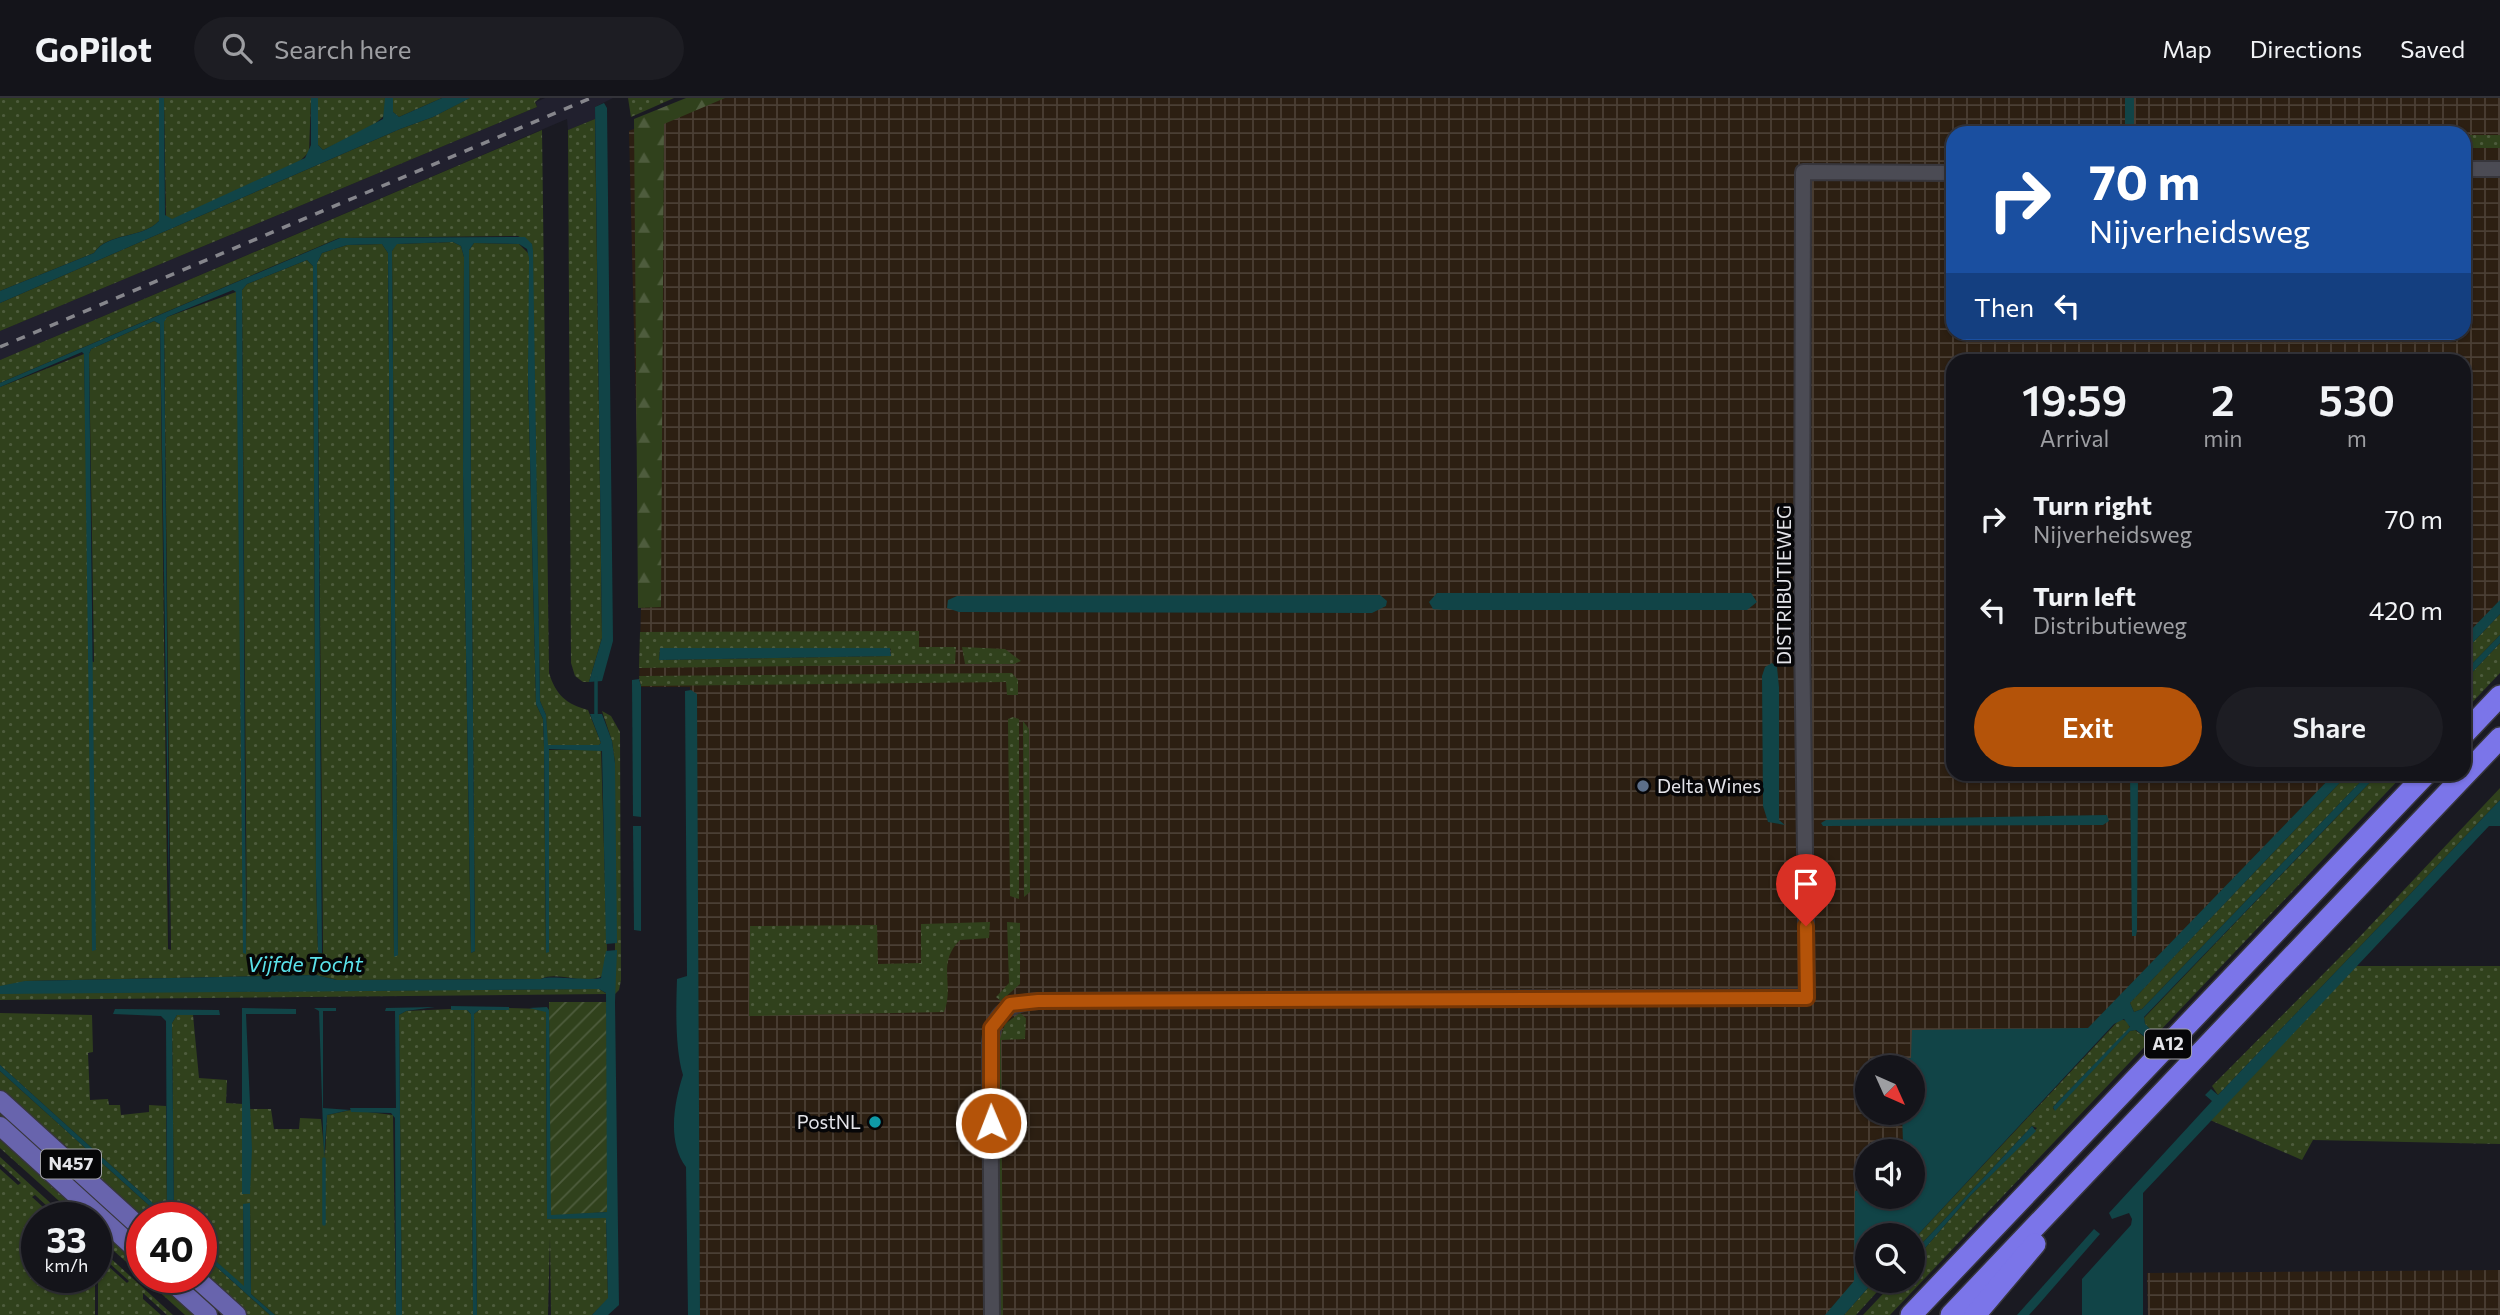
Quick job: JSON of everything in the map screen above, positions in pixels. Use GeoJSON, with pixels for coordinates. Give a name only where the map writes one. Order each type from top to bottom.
{"type":"FeatureCollection","features":[{"type":"Feature","properties":{"kind":"highway"},"geometry":{"type":"LineString","coordinates":[[2471,727],[2500,696]]}},
{"type":"Feature","properties":{"kind":"highway","name":"A12"},"geometry":{"type":"LineString","coordinates":[[2471,768],[2500,738]]}},
{"type":"Feature","properties":{"kind":"highway","name":"A12"},"geometry":{"type":"LineString","coordinates":[[1911,1315],[2419,781]]}},
{"type":"Feature","properties":{"kind":"highway","name":"A12"},"geometry":{"type":"LineString","coordinates":[[1951,1315],[2459,781]]}},
{"type":"Feature","properties":{"kind":"highway","name":"A12"},"geometry":{"type":"LineString","coordinates":[[1975,1315],[2154,1100]]}},
{"type":"Feature","properties":{"kind":"main road","name":"N457"},"geometry":{"type":"LineString","coordinates":[[0,1100],[126,1214]]}},
{"type":"Feature","properties":{"kind":"main road","name":"N457"},"geometry":{"type":"LineString","coordinates":[[0,1126],[126,1240]]}},
{"type":"Feature","properties":{"kind":"main road"},"geometry":{"type":"LineString","coordinates":[[184,1293],[208,1315]]}},
{"type":"Feature","properties":{"kind":"main road"},"geometry":{"type":"LineString","coordinates":[[213,1293],[237,1315]]}},
{"type":"Feature","properties":{"kind":"street"},"geometry":{"type":"LineString","coordinates":[[2471,169],[2500,169]]}},
{"type":"Feature","properties":{"kind":"street","name":"DISTRIBUTIEWEG"},"geometry":{"type":"LineString","coordinates":[[992,1315],[991,1028],[1010,1004],[1038,1001],[1807,998],[1802,635],[1803,172],[1946,173]]}},
{"type":"Feature","properties":{"kind":"shaded area"},"geometry":{"type":"Polygon","coordinates":[[[159,98],[164,98],[165,215],[172,219],[305,158],[311,145],[311,98],[318,98],[318,145],[323,150],[383,119],[385,98],[393,98],[393,112],[399,117],[442,98],[470,98],[433,117],[0,303],[0,291],[94,253],[100,246],[116,238],[144,231],[159,221],[159,98]]]}},
{"type":"Feature","properties":{"kind":"shaded area"},"geometry":{"type":"Polygon","coordinates":[[[545,98],[613,98],[595,107],[595,119],[568,130],[567,119],[0,360],[0,331],[537,107],[536,102],[545,98]]]}},
{"type":"Feature","properties":{"kind":"shaded area"},"geometry":{"type":"Polygon","coordinates":[[[707,98],[2500,98],[2500,613],[2471,644],[2471,354],[1946,354],[1946,781],[2340,781],[1923,1223],[1855,1223],[1857,1293],[1838,1315],[692,1315],[690,687],[639,687],[641,607],[629,131],[707,98]]]}},
{"type":"Feature","properties":{"kind":"shaded area"},"geometry":{"type":"Polygon","coordinates":[[[2125,98],[2134,98],[2134,126],[2125,126],[2125,98]]]}},
{"type":"Feature","properties":{"kind":"shaded area"},"geometry":{"type":"Polygon","coordinates":[[[604,103],[607,108],[613,641],[602,681],[589,682],[602,638],[595,107],[604,103]]]}},
{"type":"Feature","properties":{"kind":"shaded area"},"geometry":{"type":"Polygon","coordinates":[[[525,237],[532,244],[533,251],[540,701],[546,715],[548,745],[599,745],[601,743],[590,714],[602,714],[612,741],[615,763],[617,943],[606,944],[602,751],[549,749],[549,952],[546,953],[544,747],[543,719],[536,704],[528,377],[529,258],[527,249],[519,244],[474,243],[469,250],[475,951],[471,953],[463,472],[464,257],[461,246],[453,242],[397,244],[392,251],[398,955],[394,957],[388,253],[382,244],[347,245],[322,253],[317,263],[322,954],[318,952],[316,877],[313,266],[307,260],[247,284],[242,290],[246,954],[243,953],[236,292],[233,290],[167,317],[164,322],[170,952],[160,324],[154,321],[91,349],[96,950],[92,951],[84,354],[82,352],[0,387],[0,383],[340,238],[525,237]]]}},
{"type":"Feature","properties":{"kind":"shaded area"},"geometry":{"type":"Polygon","coordinates":[[[1437,593],[1751,593],[1757,602],[1747,610],[1443,610],[1433,609],[1429,602],[1437,593]]]}},
{"type":"Feature","properties":{"kind":"shaded area"},"geometry":{"type":"Polygon","coordinates":[[[1380,595],[1387,601],[1386,606],[1372,613],[959,612],[947,608],[948,600],[957,596],[1380,595]]]}},
{"type":"Feature","properties":{"kind":"shaded area"},"geometry":{"type":"Polygon","coordinates":[[[2500,600],[2500,614],[2471,645],[2471,630],[2500,600]]]}},
{"type":"Feature","properties":{"kind":"shaded area"},"geometry":{"type":"Polygon","coordinates":[[[2500,635],[2500,643],[2471,674],[2471,665],[2500,635]]]}},
{"type":"Feature","properties":{"kind":"shaded area"},"geometry":{"type":"Polygon","coordinates":[[[660,648],[890,648],[891,656],[659,660],[660,648]]]}},
{"type":"Feature","properties":{"kind":"shaded area"},"geometry":{"type":"Polygon","coordinates":[[[1772,663],[1777,667],[1779,687],[1779,820],[1785,825],[1768,822],[1763,806],[1762,676],[1765,667],[1772,663]]]}},
{"type":"Feature","properties":{"kind":"shaded area"},"geometry":{"type":"Polygon","coordinates":[[[639,679],[641,817],[633,816],[632,680],[639,679]]]}},
{"type":"Feature","properties":{"kind":"shaded area"},"geometry":{"type":"Polygon","coordinates":[[[691,690],[697,694],[700,1315],[688,1315],[686,1167],[676,1146],[674,1134],[677,1098],[683,1075],[677,1041],[677,979],[687,976],[685,691],[691,690]]]}},
{"type":"Feature","properties":{"kind":"shaded area"},"geometry":{"type":"Polygon","coordinates":[[[2130,781],[2138,781],[2137,930],[2136,936],[2132,936],[2130,781]]]}},
{"type":"Feature","properties":{"kind":"shaded area"},"geometry":{"type":"Polygon","coordinates":[[[2327,781],[2341,781],[2130,1003],[2134,1012],[2142,1009],[2361,781],[2371,781],[2144,1017],[2145,1024],[2156,1035],[2150,1041],[2136,1030],[2130,1031],[2055,1111],[2053,1107],[2130,1027],[2124,1019],[2114,1024],[1925,1227],[1925,1223],[1855,1223],[1855,1293],[1863,1293],[1844,1315],[1825,1315],[1854,1281],[1855,1191],[1855,1209],[1925,1209],[1925,1139],[1903,1139],[1902,1125],[1925,1125],[1925,1055],[1911,1055],[1912,1030],[2088,1028],[2327,781]]]}},
{"type":"Feature","properties":{"kind":"shaded area"},"geometry":{"type":"Polygon","coordinates":[[[2500,800],[2500,826],[2489,826],[2143,1193],[2143,1315],[2082,1315],[2082,1279],[2131,1225],[2129,1213],[2112,1219],[2109,1213],[2212,1101],[2205,1095],[2211,1089],[2218,1095],[2500,800]]]}},
{"type":"Feature","properties":{"kind":"shaded area"},"geometry":{"type":"Polygon","coordinates":[[[2107,815],[2109,821],[2103,825],[1823,826],[1821,823],[1826,820],[2107,815]]]}},
{"type":"Feature","properties":{"kind":"shaded area"},"geometry":{"type":"Polygon","coordinates":[[[633,826],[641,826],[641,931],[634,930],[633,826]]]}},
{"type":"Feature","properties":{"kind":"shaded area"},"geometry":{"type":"Polygon","coordinates":[[[617,950],[615,1002],[619,1305],[608,1315],[592,1315],[608,1298],[606,1218],[547,1219],[546,1012],[529,1008],[547,1007],[549,1010],[551,1215],[607,1212],[606,993],[599,989],[0,994],[0,986],[25,981],[316,975],[337,980],[594,979],[601,978],[606,951],[617,950]]]}},
{"type":"Feature","properties":{"kind":"shaded area"},"geometry":{"type":"Polygon","coordinates":[[[451,1006],[509,1007],[509,1010],[479,1010],[474,1014],[477,1315],[473,1315],[471,1014],[467,1010],[451,1010],[451,1006]]]}},
{"type":"Feature","properties":{"kind":"shaded area"},"geometry":{"type":"Polygon","coordinates":[[[435,1007],[406,1011],[399,1015],[402,1315],[396,1315],[395,1118],[391,1113],[351,1112],[350,1108],[396,1108],[395,1011],[385,1011],[386,1008],[435,1007]]]}},
{"type":"Feature","properties":{"kind":"shaded area"},"geometry":{"type":"Polygon","coordinates":[[[242,1008],[296,1009],[296,1014],[246,1014],[252,1149],[250,1194],[242,1194],[242,1008]]]}},
{"type":"Feature","properties":{"kind":"shaded area"},"geometry":{"type":"Polygon","coordinates":[[[314,1008],[336,1008],[336,1011],[323,1011],[323,1108],[350,1110],[327,1115],[324,1159],[319,1011],[314,1008]]]}},
{"type":"Feature","properties":{"kind":"shaded area"},"geometry":{"type":"Polygon","coordinates":[[[115,1009],[219,1010],[220,1015],[177,1015],[172,1023],[174,1202],[167,1202],[166,1021],[161,1016],[113,1014],[115,1009]]]}},
{"type":"Feature","properties":{"kind":"shaded area"},"geometry":{"type":"Polygon","coordinates":[[[0,1065],[152,1202],[145,1202],[0,1071],[0,1065]]]}},
{"type":"Feature","properties":{"kind":"shaded area"},"geometry":{"type":"Polygon","coordinates":[[[2032,1126],[2036,1131],[1970,1196],[1925,1248],[1925,1240],[2032,1126]]]}},
{"type":"Feature","properties":{"kind":"shaded area"},"geometry":{"type":"Polygon","coordinates":[[[250,1203],[251,1294],[275,1315],[270,1315],[217,1267],[217,1262],[244,1286],[243,1204],[250,1203]]]}},
{"type":"Feature","properties":{"kind":"shaded area"},"geometry":{"type":"Polygon","coordinates":[[[2094,1229],[2100,1234],[2039,1304],[2029,1315],[2017,1315],[2094,1229]]]}},
{"type":"Feature","properties":{"kind":"shaded area"},"geometry":{"type":"Polygon","coordinates":[[[2500,1270],[2500,1315],[2148,1315],[2147,1273],[2500,1270]]]}},
{"type":"Feature","properties":{"kind":"green space"},"geometry":{"type":"Polygon","coordinates":[[[0,98],[159,98],[159,221],[144,231],[116,238],[100,246],[94,253],[0,291],[0,98]]]}},
{"type":"Feature","properties":{"kind":"green space"},"geometry":{"type":"Polygon","coordinates":[[[164,98],[311,98],[309,152],[299,162],[172,220],[166,218],[164,98]]]}},
{"type":"Feature","properties":{"kind":"green space"},"geometry":{"type":"Polygon","coordinates":[[[318,98],[385,98],[385,115],[370,128],[323,150],[318,145],[318,98]]]}},
{"type":"Feature","properties":{"kind":"green space"},"geometry":{"type":"Polygon","coordinates":[[[393,98],[442,98],[399,117],[393,112],[393,98]]]}},
{"type":"Feature","properties":{"kind":"green space"},"geometry":{"type":"Polygon","coordinates":[[[469,98],[540,98],[535,102],[537,107],[0,331],[0,303],[433,117],[469,98]]]}},
{"type":"Feature","properties":{"kind":"green space"},"geometry":{"type":"Polygon","coordinates":[[[628,98],[674,98],[631,117],[628,98]]]}},
{"type":"Feature","properties":{"kind":"green space"},"geometry":{"type":"Polygon","coordinates":[[[686,98],[725,98],[664,124],[661,607],[638,608],[634,119],[686,98]]]}},
{"type":"Feature","properties":{"kind":"green space"},"geometry":{"type":"Polygon","coordinates":[[[595,119],[602,638],[589,682],[583,682],[575,676],[571,663],[568,130],[595,119]]]}},
{"type":"Feature","properties":{"kind":"green space"},"geometry":{"type":"Polygon","coordinates":[[[542,130],[549,673],[563,698],[588,710],[601,743],[599,745],[547,745],[546,715],[540,701],[532,244],[518,236],[339,238],[0,383],[0,360],[542,130]]]}},
{"type":"Feature","properties":{"kind":"green space"},"geometry":{"type":"Polygon","coordinates":[[[2471,135],[2500,135],[2500,148],[2471,148],[2471,135]]]}},
{"type":"Feature","properties":{"kind":"green space"},"geometry":{"type":"Polygon","coordinates":[[[453,242],[461,246],[464,257],[463,471],[471,953],[475,951],[469,250],[474,243],[519,244],[529,254],[531,307],[528,377],[536,704],[543,719],[544,747],[546,952],[549,952],[548,750],[601,749],[607,950],[604,975],[589,979],[555,976],[541,979],[337,980],[316,975],[25,981],[10,993],[599,989],[607,994],[0,1000],[0,387],[84,354],[90,661],[94,662],[89,354],[91,349],[154,321],[160,324],[168,949],[171,950],[164,321],[167,317],[236,292],[247,950],[242,290],[247,284],[307,260],[313,266],[316,877],[318,952],[323,953],[317,263],[322,253],[347,245],[382,244],[388,253],[394,956],[398,955],[392,251],[396,244],[453,242]]]}},
{"type":"Feature","properties":{"kind":"green space"},"geometry":{"type":"Polygon","coordinates":[[[2500,614],[2500,635],[2471,665],[2471,645],[2500,614]]]}},
{"type":"Feature","properties":{"kind":"green space"},"geometry":{"type":"Polygon","coordinates":[[[919,631],[919,647],[956,647],[955,664],[639,668],[640,632],[919,631]],[[660,648],[659,660],[891,656],[890,648],[660,648]]]}},
{"type":"Feature","properties":{"kind":"green space"},"geometry":{"type":"Polygon","coordinates":[[[2500,643],[2500,673],[2471,704],[2471,674],[2500,643]]]}},
{"type":"Feature","properties":{"kind":"green space"},"geometry":{"type":"Polygon","coordinates":[[[962,647],[1005,649],[1021,661],[1014,664],[965,664],[962,647]]]}},
{"type":"Feature","properties":{"kind":"green space"},"geometry":{"type":"Polygon","coordinates":[[[1012,673],[1018,680],[1018,695],[1007,695],[1006,682],[641,686],[639,676],[1012,673]]]}},
{"type":"Feature","properties":{"kind":"green space"},"geometry":{"type":"Polygon","coordinates":[[[602,711],[611,716],[620,732],[621,980],[619,990],[615,994],[615,763],[612,741],[602,711]]]}},
{"type":"Feature","properties":{"kind":"green space"},"geometry":{"type":"Polygon","coordinates":[[[1008,719],[1019,719],[1019,899],[1010,896],[1008,719]]]}},
{"type":"Feature","properties":{"kind":"green space"},"geometry":{"type":"Polygon","coordinates":[[[1023,721],[1029,729],[1030,892],[1024,897],[1023,721]]]}},
{"type":"Feature","properties":{"kind":"green space"},"geometry":{"type":"Polygon","coordinates":[[[2341,781],[2361,781],[2142,1009],[2134,1012],[2130,1003],[2341,781]]]}},
{"type":"Feature","properties":{"kind":"green space"},"geometry":{"type":"Polygon","coordinates":[[[2371,781],[2397,781],[2156,1035],[2145,1024],[2144,1018],[2371,781]]]}},
{"type":"Feature","properties":{"kind":"green space"},"geometry":{"type":"Polygon","coordinates":[[[2500,788],[2500,800],[2218,1095],[2212,1086],[2351,946],[2500,788]]]}},
{"type":"Feature","properties":{"kind":"green space"},"geometry":{"type":"Polygon","coordinates":[[[990,922],[989,938],[960,940],[953,949],[947,966],[948,992],[944,1012],[749,1016],[750,926],[877,925],[878,964],[921,963],[921,924],[990,922]]]}},
{"type":"Feature","properties":{"kind":"green space"},"geometry":{"type":"Polygon","coordinates":[[[1007,922],[1020,923],[1020,984],[1001,1001],[996,997],[1009,983],[1007,922]]]}},
{"type":"Feature","properties":{"kind":"green space"},"geometry":{"type":"Polygon","coordinates":[[[2356,966],[2500,966],[2500,1144],[2313,1140],[2302,1160],[2210,1120],[2356,966]]]}},
{"type":"Feature","properties":{"kind":"green space"},"geometry":{"type":"Polygon","coordinates":[[[549,1002],[607,1002],[607,1212],[550,1216],[549,1002]]]}},
{"type":"Feature","properties":{"kind":"green space"},"geometry":{"type":"Polygon","coordinates":[[[544,1009],[546,1012],[547,1218],[606,1218],[608,1299],[592,1315],[551,1315],[550,1237],[548,1315],[477,1315],[474,1014],[479,1010],[544,1009]]]}},
{"type":"Feature","properties":{"kind":"green space"},"geometry":{"type":"Polygon","coordinates":[[[467,1010],[471,1014],[473,1315],[402,1315],[399,1015],[406,1011],[467,1010]]]}},
{"type":"Feature","properties":{"kind":"green space"},"geometry":{"type":"Polygon","coordinates":[[[0,1013],[92,1015],[93,1052],[88,1053],[90,1100],[108,1099],[109,1105],[120,1105],[121,1115],[149,1112],[149,1105],[166,1106],[167,1202],[152,1202],[0,1065],[0,1013]]]}},
{"type":"Feature","properties":{"kind":"green space"},"geometry":{"type":"Polygon","coordinates":[[[1020,1013],[1026,1018],[1025,1039],[1001,1040],[1003,1315],[1000,1315],[998,1045],[1005,1024],[1020,1013]]]}},
{"type":"Feature","properties":{"kind":"green space"},"geometry":{"type":"Polygon","coordinates":[[[177,1015],[193,1015],[199,1078],[227,1080],[226,1103],[243,1104],[243,1194],[250,1193],[249,1109],[271,1109],[274,1129],[299,1129],[300,1118],[321,1119],[325,1157],[327,1115],[351,1110],[393,1115],[396,1315],[275,1315],[251,1294],[250,1204],[243,1204],[244,1287],[217,1263],[217,1202],[174,1202],[172,1023],[177,1015]]]}},
{"type":"Feature","properties":{"kind":"green space"},"geometry":{"type":"Polygon","coordinates":[[[2120,1019],[2127,1021],[2130,1028],[2053,1107],[2054,1110],[2130,1031],[2135,1030],[2150,1041],[1925,1278],[1925,1248],[1970,1196],[2037,1128],[2032,1126],[1925,1240],[1925,1227],[2120,1019]]]}},
{"type":"Feature","properties":{"kind":"green space"},"geometry":{"type":"Polygon","coordinates":[[[0,1071],[145,1202],[126,1202],[126,1205],[0,1091],[0,1071]]]}},
{"type":"Feature","properties":{"kind":"green space"},"geometry":{"type":"Polygon","coordinates":[[[0,1109],[102,1202],[94,1202],[0,1117],[0,1109]]]}},
{"type":"Feature","properties":{"kind":"green space"},"geometry":{"type":"Polygon","coordinates":[[[0,1136],[72,1202],[60,1202],[0,1148],[0,1136]]]}},
{"type":"Feature","properties":{"kind":"green space"},"geometry":{"type":"Polygon","coordinates":[[[0,1157],[49,1202],[43,1202],[35,1195],[32,1197],[37,1202],[21,1202],[21,1293],[95,1293],[95,1315],[0,1315],[0,1169],[18,1185],[21,1183],[0,1164],[0,1157]]]}},
{"type":"Feature","properties":{"kind":"green space"},"geometry":{"type":"Polygon","coordinates":[[[112,1211],[126,1223],[126,1231],[112,1218],[112,1211]]]}},
{"type":"Feature","properties":{"kind":"green space"},"geometry":{"type":"Polygon","coordinates":[[[112,1238],[126,1250],[126,1262],[112,1249],[112,1238]]]}},
{"type":"Feature","properties":{"kind":"green space"},"geometry":{"type":"Polygon","coordinates":[[[112,1260],[126,1272],[126,1278],[112,1266],[112,1260]]]}},
{"type":"Feature","properties":{"kind":"green space"},"geometry":{"type":"Polygon","coordinates":[[[217,1267],[270,1315],[248,1315],[217,1287],[217,1267]]]}},
{"type":"Feature","properties":{"kind":"green space"},"geometry":{"type":"Polygon","coordinates":[[[112,1270],[126,1282],[126,1293],[143,1293],[143,1299],[161,1315],[98,1315],[98,1293],[112,1293],[112,1270]]]}},
{"type":"Feature","properties":{"kind":"green space"},"geometry":{"type":"Polygon","coordinates":[[[143,1293],[149,1293],[173,1315],[167,1315],[143,1293]]]}},
{"type":"Feature","properties":{"kind":"green space"},"geometry":{"type":"Polygon","coordinates":[[[161,1293],[173,1293],[197,1315],[185,1315],[161,1293]]]}},
{"type":"Feature","properties":{"kind":"green space"},"geometry":{"type":"Polygon","coordinates":[[[1863,1293],[1876,1293],[1856,1315],[1844,1315],[1863,1293]]]}},
{"type":"Feature","properties":{"kind":"green space"},"geometry":{"type":"Polygon","coordinates":[[[1884,1293],[1911,1293],[1890,1315],[1863,1315],[1884,1293]]]}},
{"type":"Feature","properties":{"kind":"waterway"},"geometry":{"type":"LineString","coordinates":[[596,678],[596,716]]}},
{"type":"Feature","properties":{"kind":"waterway"},"geometry":{"type":"LineString","coordinates":[[324,1159],[324,1224]]}},
{"type":"Feature","properties":{"kind":"railway"},"geometry":{"type":"LineString","coordinates":[[0,347],[591,98]]}},
{"type":"Feature","properties":{"kind":"place","name":"Delta Wines"},"geometry":{"type":"Point","coordinates":[1643,786]}},
{"type":"Feature","properties":{"kind":"place","name":"PostNL"},"geometry":{"type":"Point","coordinates":[875,1122]}},
{"type":"Feature","properties":{"kind":"route"},"geometry":{"type":"LineString","coordinates":[[991,1123],[991,1028],[1010,1004],[1038,1001],[1807,998],[1806,926]]}},
{"type":"Feature","properties":{"kind":"water label","name":"Vijfde Tocht"},"geometry":{"type":"Point","coordinates":[305,965]}}]}
